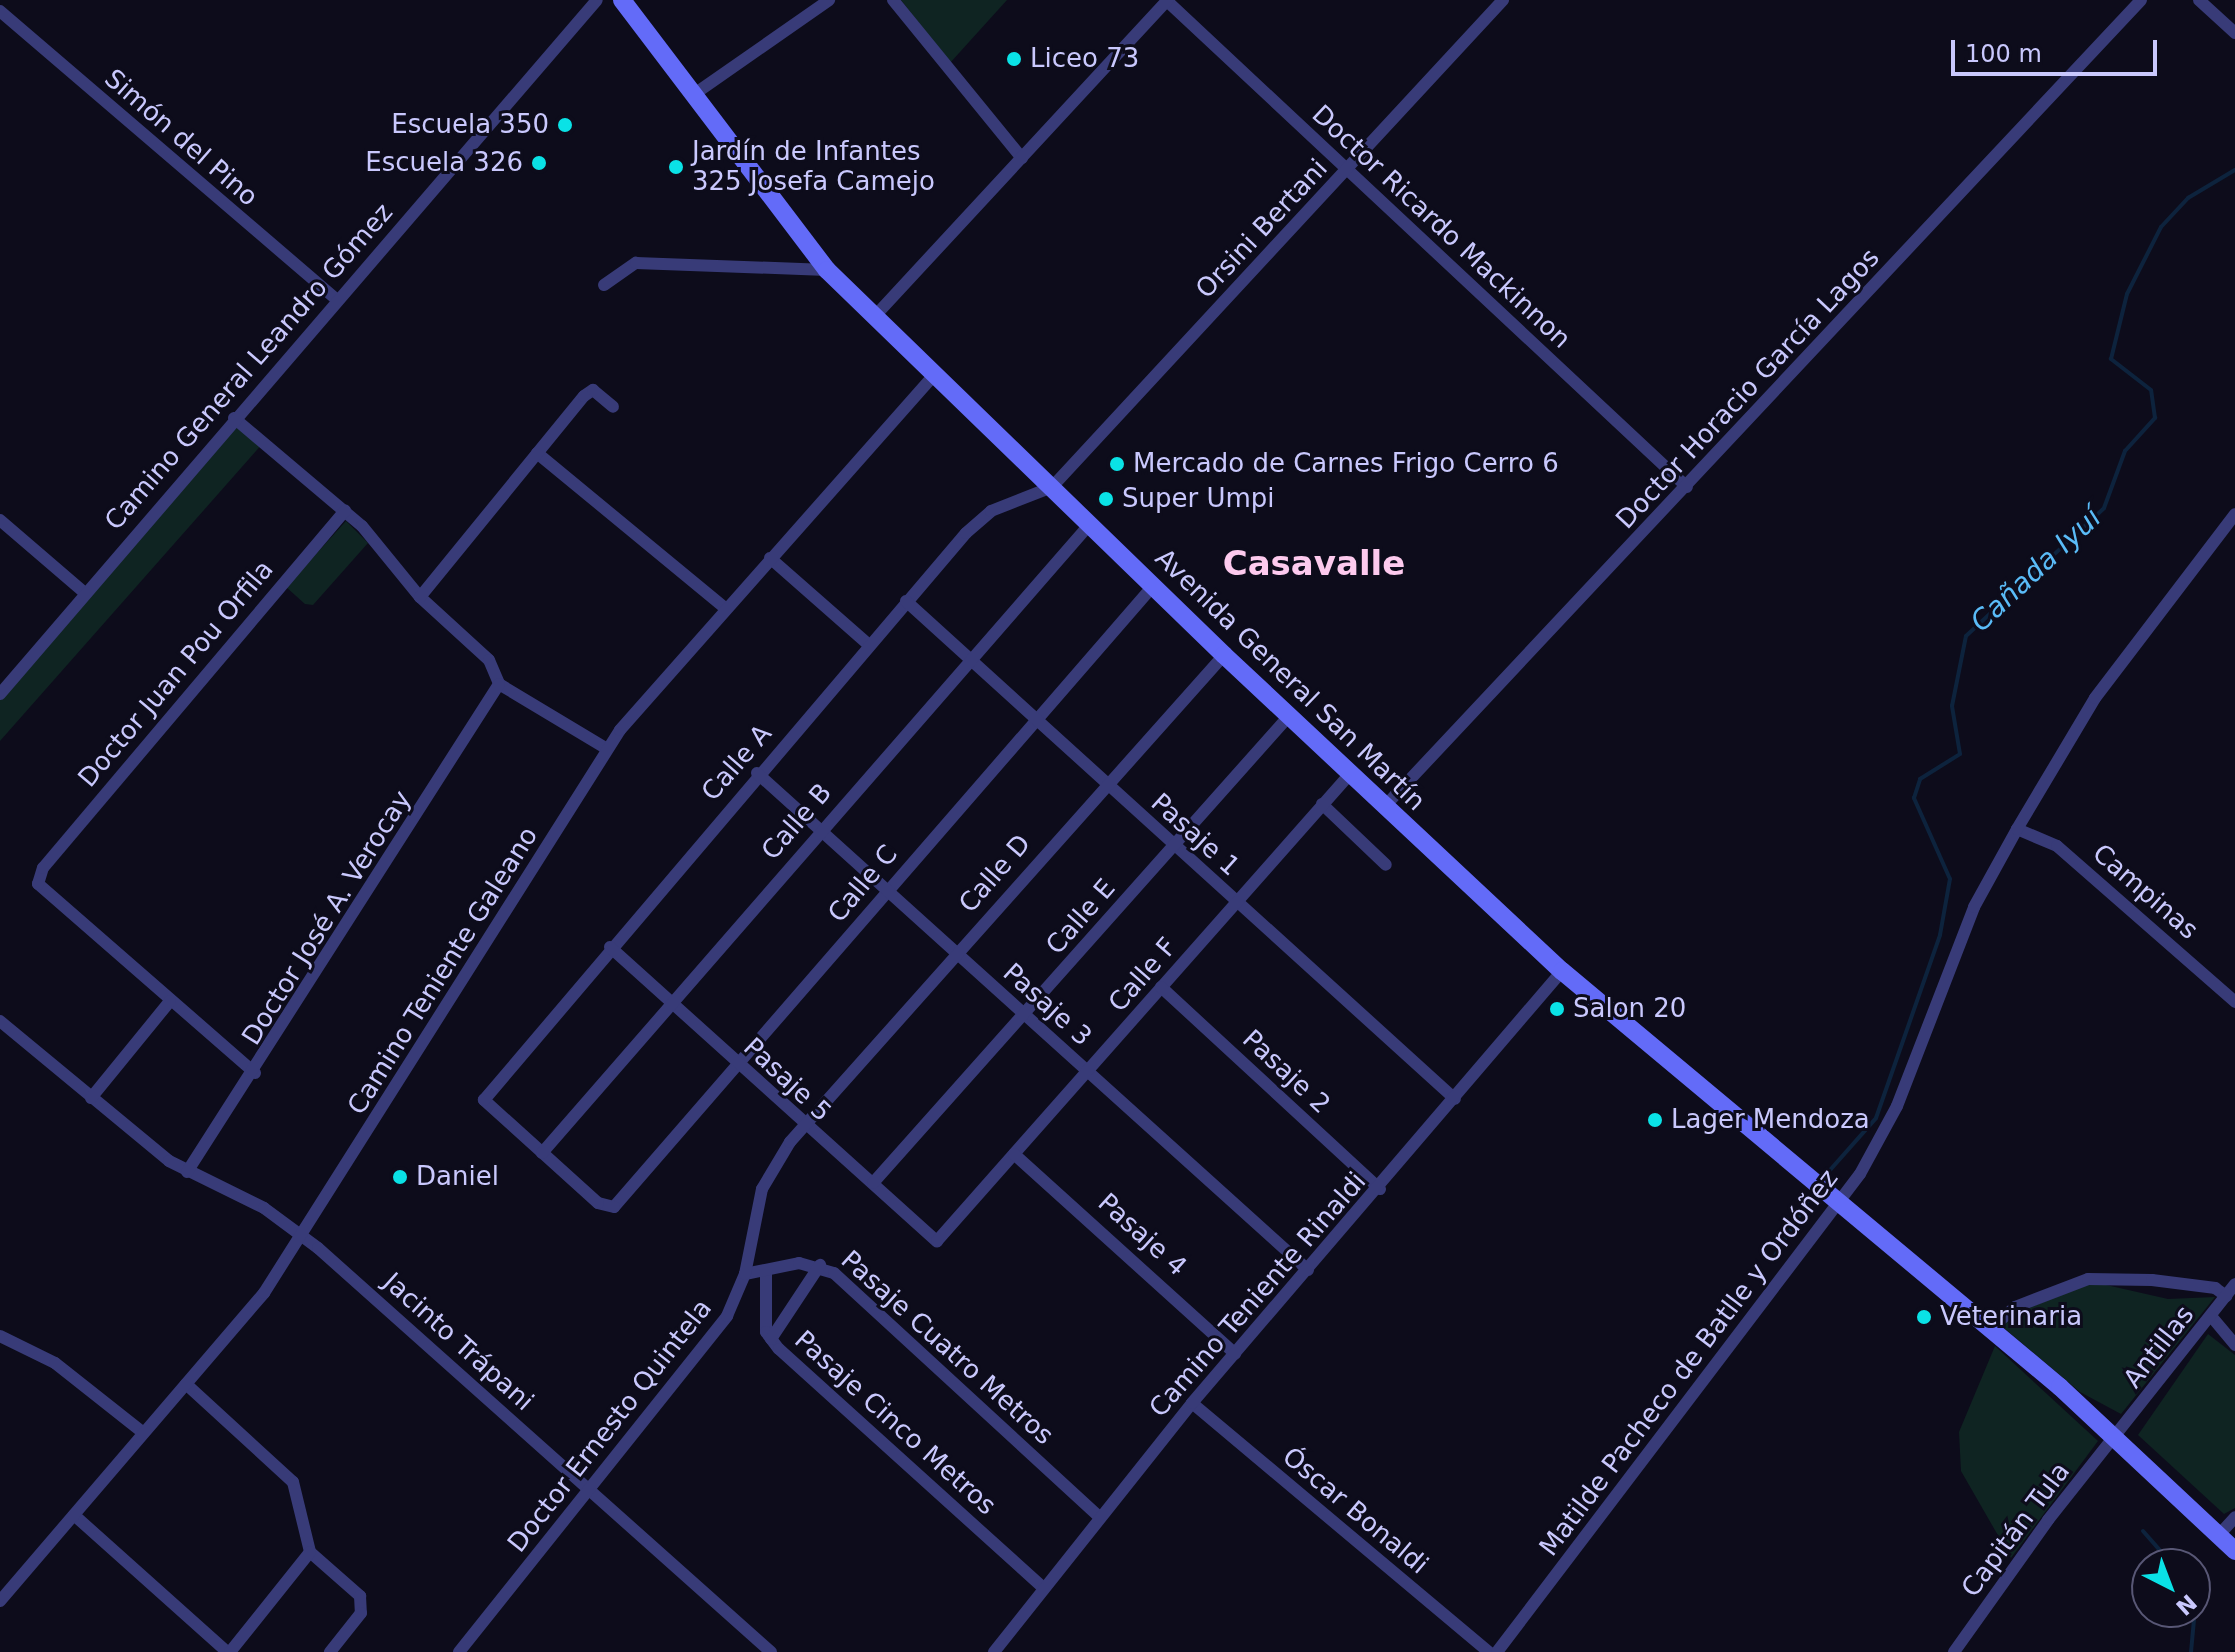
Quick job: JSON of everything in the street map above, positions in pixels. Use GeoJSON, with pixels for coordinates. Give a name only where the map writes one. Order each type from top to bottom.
{"type":"FeatureCollection","features":[{"type":"Feature","properties":{"kind":"main road","name":"Avenida General San Martín"},"geometry":{"type":"LineString","coordinates":[[622,0],[827,270],[1224,655],[1562,971],[2116,1436],[2235,1551]]}},
{"type":"Feature","properties":{"kind":"street","name":"Camino General Leandro Gómez"},"geometry":{"type":"LineString","coordinates":[[0,694],[335,298],[597,0]]}},
{"type":"Feature","properties":{"kind":"street"},"geometry":{"type":"LineString","coordinates":[[693,95],[829,0]]}},
{"type":"Feature","properties":{"kind":"street"},"geometry":{"type":"LineString","coordinates":[[893,0],[1022,158]]}},
{"type":"Feature","properties":{"kind":"street"},"geometry":{"type":"LineString","coordinates":[[875,316],[1167,0]]}},
{"type":"Feature","properties":{"kind":"street","name":"Doctor Ricardo Mackinnon"},"geometry":{"type":"LineString","coordinates":[[1167,0],[1687,487]]}},
{"type":"Feature","properties":{"kind":"street","name":"Orsini Bertani"},"geometry":{"type":"LineString","coordinates":[[1052,487],[1503,0]]}},
{"type":"Feature","properties":{"kind":"street","name":"Doctor Horacio García Lagos"},"geometry":{"type":"LineString","coordinates":[[1385,806],[2141,0]]}},
{"type":"Feature","properties":{"kind":"street"},"geometry":{"type":"LineString","coordinates":[[2199,0],[2235,33]]}},
{"type":"Feature","properties":{"kind":"street","name":"Simón del Pino"},"geometry":{"type":"LineString","coordinates":[[0,11],[335,298]]}},
{"type":"Feature","properties":{"kind":"street"},"geometry":{"type":"LineString","coordinates":[[604,285],[636,263],[827,270]]}},
{"type":"Feature","properties":{"kind":"street","name":"Camino Teniente Galeano"},"geometry":{"type":"LineString","coordinates":[[0,1601],[141,1431],[186,1384],[303,1238],[607,749],[770,558],[935,374]]}},
{"type":"Feature","properties":{"kind":"street"},"geometry":{"type":"LineString","coordinates":[[420,597],[537,453],[593,390],[613,407]]}},
{"type":"Feature","properties":{"kind":"street"},"geometry":{"type":"LineString","coordinates":[[234,418],[345,510],[420,597],[489,660],[499,684],[607,749]]}},
{"type":"Feature","properties":{"kind":"street"},"geometry":{"type":"LineString","coordinates":[[537,453],[726,609]]}},
{"type":"Feature","properties":{"kind":"street","name":"Calle A"},"geometry":{"type":"LineString","coordinates":[[542,1153],[484,1100],[757,773],[983,517],[1052,487]]}},
{"type":"Feature","properties":{"kind":"street","name":"Doctor Juan Pou Orfila"},"geometry":{"type":"LineString","coordinates":[[170,1001],[38,884],[43,868],[345,510]]}},
{"type":"Feature","properties":{"kind":"street","name":"Matilde Pacheco de Batlle y Ordóñez"},"geometry":{"type":"LineString","coordinates":[[1497,1652],[1789,1259],[1838,1203],[1891,1120],[1964,930],[2017,829],[2095,698],[2235,514]]}},
{"type":"Feature","properties":{"kind":"street"},"geometry":{"type":"LineString","coordinates":[[0,520],[85,593]]}},
{"type":"Feature","properties":{"kind":"street","name":"Calle B"},"geometry":{"type":"LineString","coordinates":[[542,1153],[819,829],[1090,524]]}},
{"type":"Feature","properties":{"kind":"street"},"geometry":{"type":"LineString","coordinates":[[770,558],[869,645]]}},
{"type":"Feature","properties":{"kind":"street","name":"Calle C"},"geometry":{"type":"LineString","coordinates":[[542,1153],[607,1209],[739,1064],[886,889],[1153,586]]}},
{"type":"Feature","properties":{"kind":"street","name":"Pasaje 1"},"geometry":{"type":"LineString","coordinates":[[906,601],[1455,1099]]}},
{"type":"Feature","properties":{"kind":"street","name":"Calle D"},"geometry":{"type":"LineString","coordinates":[[803,1126],[1105,782],[1224,655]]}},
{"type":"Feature","properties":{"kind":"street","name":"Doctor José A. Verocay"},"geometry":{"type":"LineString","coordinates":[[187,1172],[255,1073],[499,684]]}},
{"type":"Feature","properties":{"kind":"street","name":"Calle E"},"geometry":{"type":"LineString","coordinates":[[873,1183],[1289,716]]}},
{"type":"Feature","properties":{"kind":"street","name":"Pasaje 3"},"geometry":{"type":"LineString","coordinates":[[757,773],[1308,1270]]}},
{"type":"Feature","properties":{"kind":"street","name":"Calle F"},"geometry":{"type":"LineString","coordinates":[[937,1241],[1350,774]]}},
{"type":"Feature","properties":{"kind":"street"},"geometry":{"type":"LineString","coordinates":[[1322,804],[1386,865]]}},
{"type":"Feature","properties":{"kind":"street","name":"Campinas"},"geometry":{"type":"LineString","coordinates":[[2017,829],[2066,853],[2235,1002]]}},
{"type":"Feature","properties":{"kind":"street","name":"Pasaje 5"},"geometry":{"type":"LineString","coordinates":[[610,947],[803,1126],[937,1241]]}},
{"type":"Feature","properties":{"kind":"street","name":"Camino Teniente Rinaldi"},"geometry":{"type":"LineString","coordinates":[[994,1652],[1042,1587],[1192,1403],[1380,1189],[1562,971]]}},
{"type":"Feature","properties":{"kind":"street","name":"Pasaje 2"},"geometry":{"type":"LineString","coordinates":[[1161,987],[1380,1189]]}},
{"type":"Feature","properties":{"kind":"street"},"geometry":{"type":"LineString","coordinates":[[91,1098],[170,1001],[255,1073]]}},
{"type":"Feature","properties":{"kind":"street","name":"Jacinto Trápani"},"geometry":{"type":"LineString","coordinates":[[2,1026],[187,1172],[264,1208],[303,1238],[771,1652]]}},
{"type":"Feature","properties":{"kind":"street","name":"Doctor Ernesto Quintela"},"geometry":{"type":"LineString","coordinates":[[459,1652],[714,1335],[745,1274],[762,1189],[803,1126]]}},
{"type":"Feature","properties":{"kind":"street","name":"Pasaje 4"},"geometry":{"type":"LineString","coordinates":[[1014,1154],[1235,1354]]}},
{"type":"Feature","properties":{"kind":"street"},"geometry":{"type":"LineString","coordinates":[[771,1339],[820,1265]]}},
{"type":"Feature","properties":{"kind":"street","name":"Pasaje Cuatro Metros"},"geometry":{"type":"LineString","coordinates":[[745,1274],[820,1265],[1099,1517]]}},
{"type":"Feature","properties":{"kind":"street","name":"Pasaje Cinco Metros"},"geometry":{"type":"LineString","coordinates":[[766,1270],[771,1339],[1042,1587]]}},
{"type":"Feature","properties":{"kind":"street"},"geometry":{"type":"LineString","coordinates":[[1990,1329],[2015,1307],[2088,1279],[2152,1280],[2215,1288],[2226,1296]]}},
{"type":"Feature","properties":{"kind":"street","name":"Antillas"},"geometry":{"type":"LineString","coordinates":[[2116,1436],[2235,1284]]}},
{"type":"Feature","properties":{"kind":"street"},"geometry":{"type":"LineString","coordinates":[[2211,1316],[2235,1345]]}},
{"type":"Feature","properties":{"kind":"street"},"geometry":{"type":"LineString","coordinates":[[0,1336],[55,1363],[141,1431]]}},
{"type":"Feature","properties":{"kind":"street"},"geometry":{"type":"LineString","coordinates":[[186,1384],[300,1491],[310,1552],[362,1604],[330,1652]]}},
{"type":"Feature","properties":{"kind":"street","name":"Óscar Bonaldi"},"geometry":{"type":"LineString","coordinates":[[1192,1403],[1489,1652]]}},
{"type":"Feature","properties":{"kind":"street","name":"Capitán Tula"},"geometry":{"type":"LineString","coordinates":[[1954,1652],[2116,1436]]}},
{"type":"Feature","properties":{"kind":"street"},"geometry":{"type":"LineString","coordinates":[[74,1515],[229,1652],[310,1552]]}},
{"type":"Feature","properties":{"kind":"street"},"geometry":{"type":"LineString","coordinates":[[2219,1535],[2235,1517]]}},
{"type":"Feature","properties":{"kind":"green space"},"geometry":{"type":"Polygon","coordinates":[[[901,0],[1007,0],[950,63],[901,0]]]}},
{"type":"Feature","properties":{"kind":"green space"},"geometry":{"type":"Polygon","coordinates":[[[234,418],[264,442],[0,741],[0,694],[234,418]]]}},
{"type":"Feature","properties":{"kind":"green space"},"geometry":{"type":"Polygon","coordinates":[[[346,521],[368,543],[313,605],[305,604],[286,587],[346,521]]]}},
{"type":"Feature","properties":{"kind":"green space"},"geometry":{"type":"Polygon","coordinates":[[[2093,1282],[2168,1299],[2215,1297],[2121,1414],[2080,1392],[2003,1327],[2007,1317],[2093,1282]]]}},
{"type":"Feature","properties":{"kind":"green space"},"geometry":{"type":"Polygon","coordinates":[[[2208,1334],[2235,1355],[2235,1508],[2224,1514],[2138,1435],[2208,1334]]]}},
{"type":"Feature","properties":{"kind":"green space"},"geometry":{"type":"Polygon","coordinates":[[[1995,1346],[2098,1441],[2011,1558],[1961,1471],[1959,1432],[1995,1346]]]}},
{"type":"Feature","properties":{"kind":"waterway","name":"Cañada Iyuí"},"geometry":{"type":"LineString","coordinates":[[1823,1178],[1876,1118],[1940,935],[1950,879],[1914,798],[1920,779],[1960,754],[1952,706],[1966,636],[2104,508],[2125,451],[2155,418],[2151,390],[2111,359],[2127,294],[2161,227],[2188,198],[2235,170]]}},
{"type":"Feature","properties":{"kind":"waterway","name":"Cañada Iyuí"},"geometry":{"type":"LineString","coordinates":[[1773,1259],[1811,1196]]}},
{"type":"Feature","properties":{"kind":"waterway"},"geometry":{"type":"LineString","coordinates":[[2143,1531],[2158,1548]]}},
{"type":"Feature","properties":{"kind":"waterway"},"geometry":{"type":"LineString","coordinates":[[2191,1652],[2193,1628]]}},
{"type":"Feature","properties":{"kind":"place","name":"Liceo 73"},"geometry":{"type":"Point","coordinates":[1014,59]}},
{"type":"Feature","properties":{"kind":"place","name":"Escuela 350"},"geometry":{"type":"Point","coordinates":[565,125]}},
{"type":"Feature","properties":{"kind":"place","name":"Escuela 326"},"geometry":{"type":"Point","coordinates":[539,163]}},
{"type":"Feature","properties":{"kind":"place","name":"Jardín de Infantes 325 Josefa Camejo"},"geometry":{"type":"Point","coordinates":[676,167]}},
{"type":"Feature","properties":{"kind":"place","name":"Mercado de Carnes Frigo Cerro 6"},"geometry":{"type":"Point","coordinates":[1117,464]}},
{"type":"Feature","properties":{"kind":"place","name":"Super Umpi"},"geometry":{"type":"Point","coordinates":[1106,499]}},
{"type":"Feature","properties":{"kind":"place","name":"Salon 20"},"geometry":{"type":"Point","coordinates":[1557,1009]}},
{"type":"Feature","properties":{"kind":"place","name":"Lager Mendoza"},"geometry":{"type":"Point","coordinates":[1655,1120]}},
{"type":"Feature","properties":{"kind":"place","name":"Daniel"},"geometry":{"type":"Point","coordinates":[400,1177]}},
{"type":"Feature","properties":{"kind":"place","name":"Veterinaria"},"geometry":{"type":"Point","coordinates":[1924,1317]}},
{"type":"Feature","properties":{"kind":"district","name":"Casavalle"},"geometry":{"type":"Point","coordinates":[1314,564]}}]}
